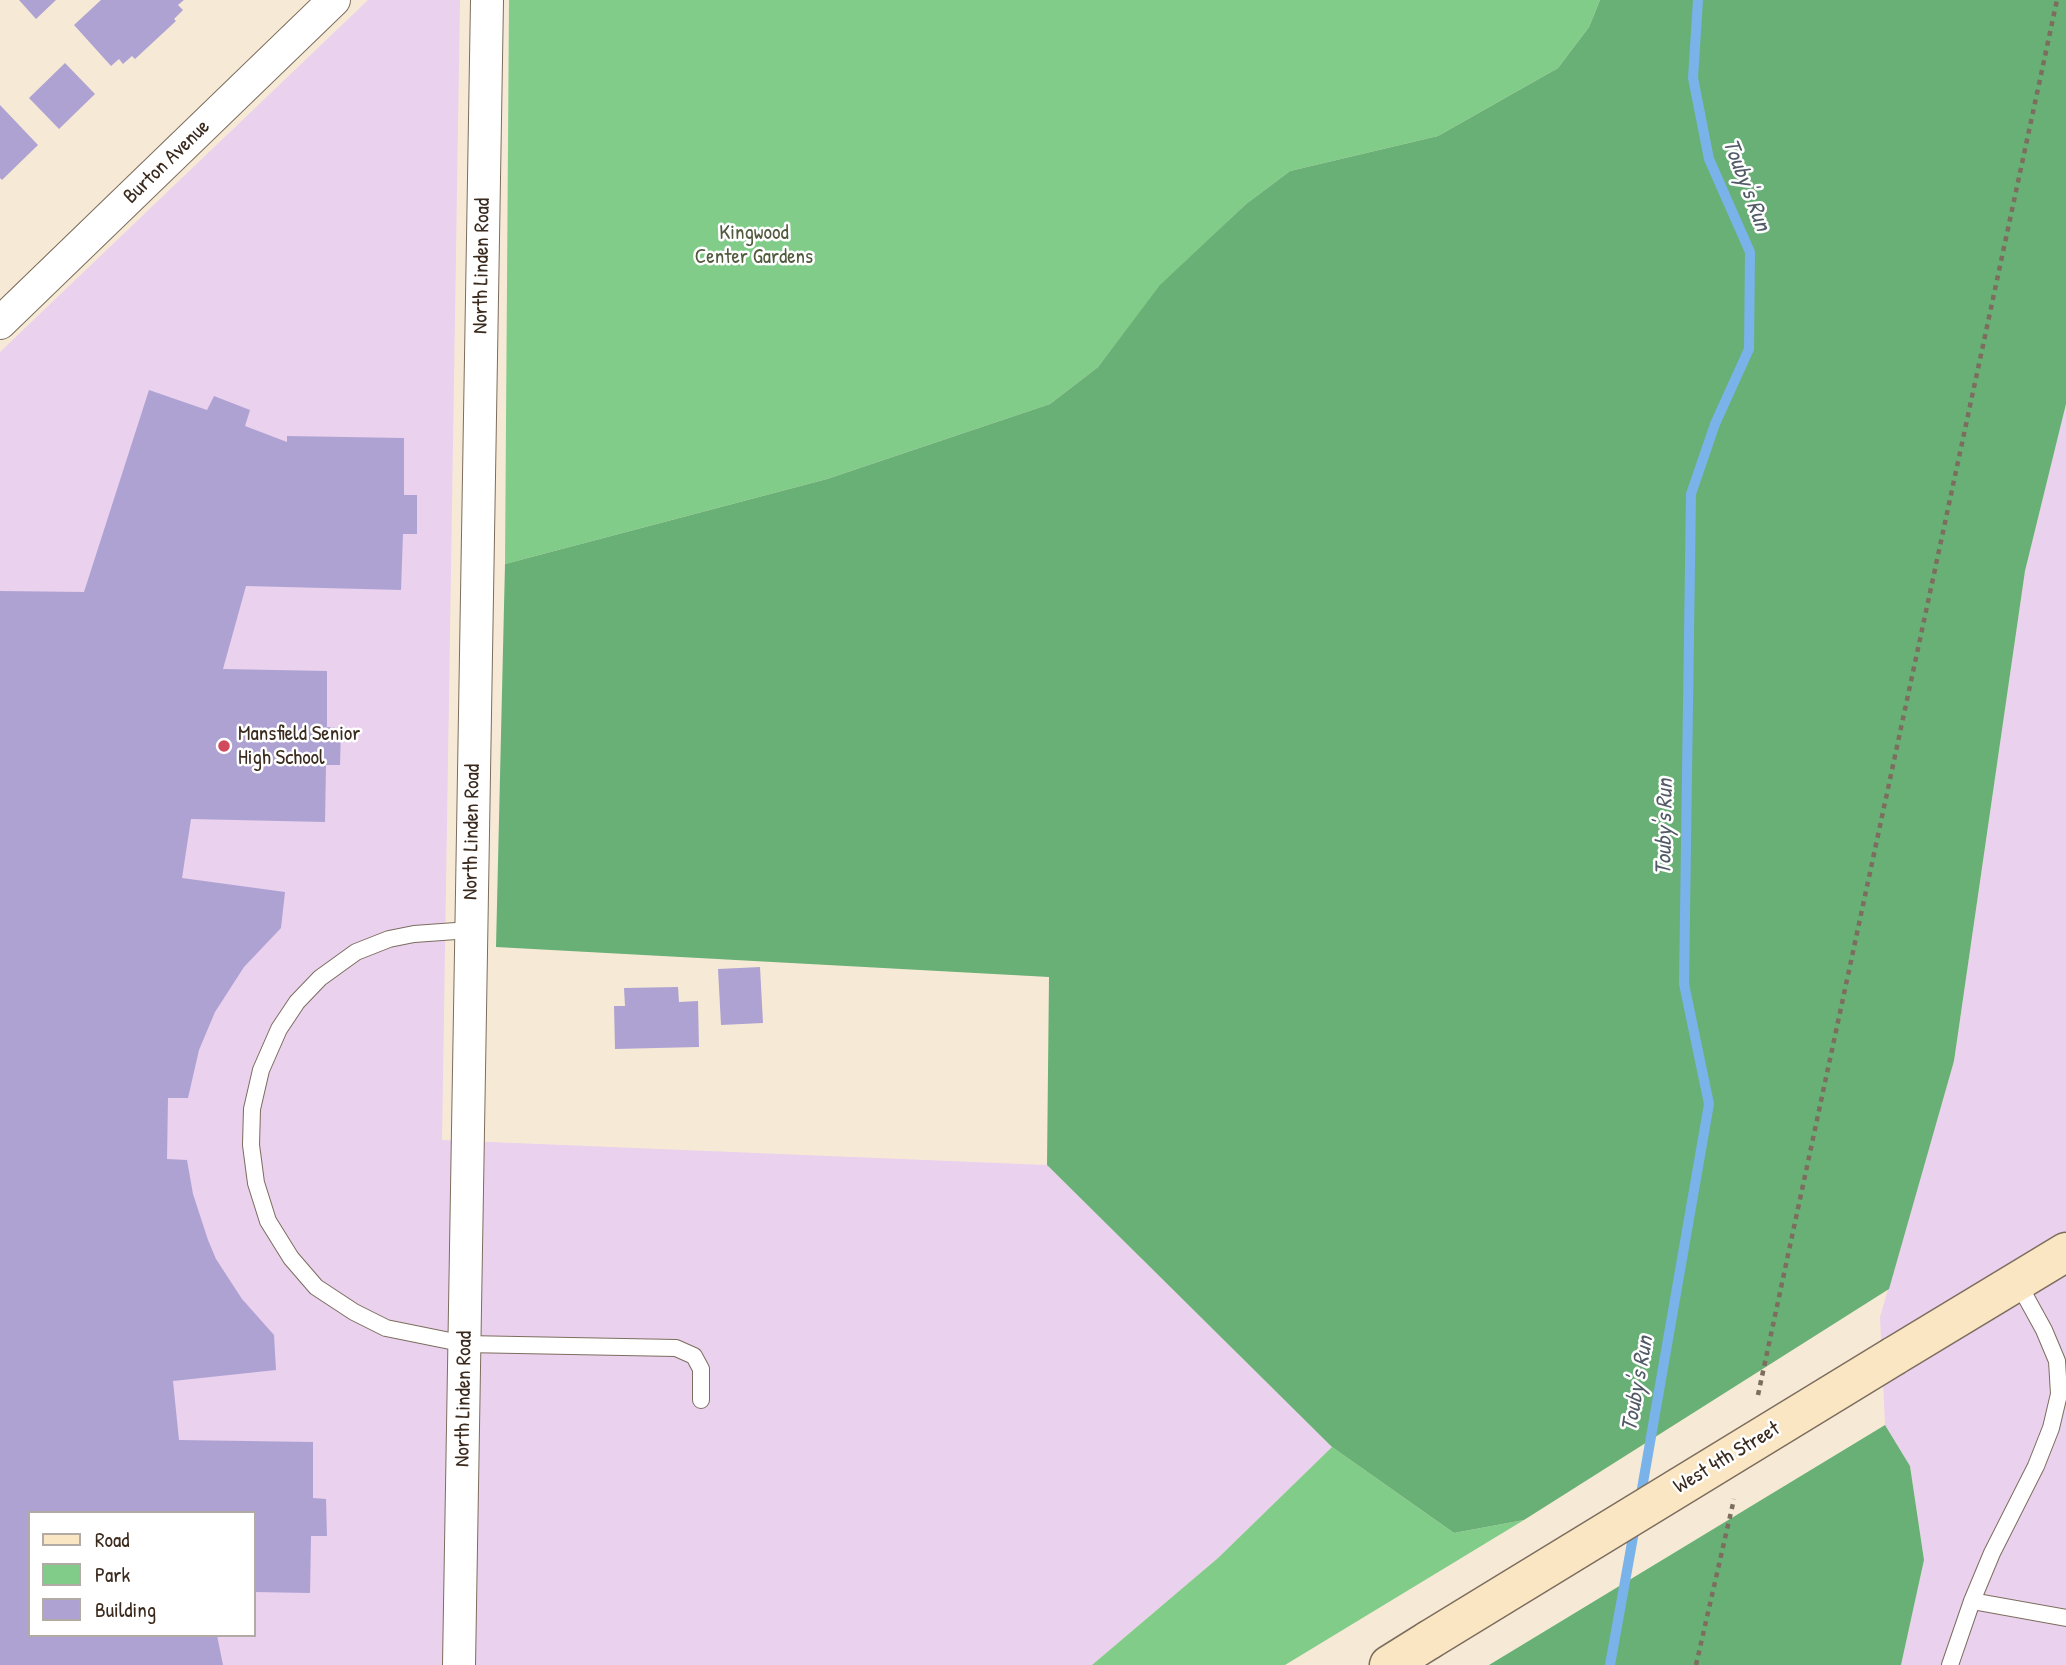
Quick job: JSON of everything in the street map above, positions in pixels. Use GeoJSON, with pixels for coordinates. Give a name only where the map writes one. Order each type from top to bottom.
{"type":"FeatureCollection","features":[{"type":"Feature","properties":{"kind":"main road","name":"West 4th Street"},"geometry":{"type":"LineString","coordinates":[[1389,1665],[2066,1252]]}},
{"type":"Feature","properties":{"kind":"street","name":"Burton Avenue"},"geometry":{"type":"LineString","coordinates":[[0,323],[334,0]]}},
{"type":"Feature","properties":{"kind":"street","name":"North Linden Road"},"geometry":{"type":"LineString","coordinates":[[459,1665],[487,0]]}},
{"type":"Feature","properties":{"kind":"lane"},"geometry":{"type":"LineString","coordinates":[[470,930],[414,934],[389,939],[356,952],[320,978],[297,1002],[279,1028],[261,1070],[252,1109],[251,1145],[256,1183],[268,1221],[291,1258],[316,1287],[354,1312],[386,1328],[465,1344],[676,1348],[694,1356],[701,1369],[701,1401]]}},
{"type":"Feature","properties":{"kind":"lane"},"geometry":{"type":"LineString","coordinates":[[1950,1665],[1992,1553],[2036,1466],[2051,1428],[2059,1394],[2057,1361],[2044,1330],[2017,1281]]}},
{"type":"Feature","properties":{"kind":"lane"},"geometry":{"type":"LineString","coordinates":[[1972,1601],[2066,1618]]}},
{"type":"Feature","properties":{"kind":"path"},"geometry":{"type":"LineString","coordinates":[[1755,1408],[2057,0]]}},
{"type":"Feature","properties":{"kind":"path"},"geometry":{"type":"LineString","coordinates":[[1696,1665],[1736,1489]]}},
{"type":"Feature","properties":{"kind":"shaded area","name":"Mansfield Senior High School"},"geometry":{"type":"Polygon","coordinates":[[[368,0],[460,0],[442,1140],[1047,1165],[1332,1447],[1218,1558],[1092,1665],[0,1665],[0,352],[368,0]]]}},
{"type":"Feature","properties":{"kind":"shaded area"},"geometry":{"type":"Polygon","coordinates":[[[2066,404],[2066,1665],[1901,1665],[1924,1560],[1910,1466],[1885,1425],[1880,1317],[1954,1061],[2025,571],[2066,404]]]}},
{"type":"Feature","properties":{"kind":"green space","name":"Kingwood Center Gardens"},"geometry":{"type":"Polygon","coordinates":[[[509,0],[1600,0],[1589,27],[1558,68],[1438,136],[1290,171],[1246,204],[1161,285],[1098,367],[1050,404],[827,479],[505,564],[509,0]]]}},
{"type":"Feature","properties":{"kind":"green space"},"geometry":{"type":"Polygon","coordinates":[[[1600,0],[2066,0],[2066,404],[2025,571],[1954,1061],[1889,1289],[1524,1520],[1454,1533],[1332,1447],[1047,1165],[1049,977],[496,947],[505,564],[827,479],[1050,404],[1098,367],[1160,285],[1246,204],[1290,171],[1438,136],[1558,68],[1589,27],[1600,0]]]}},
{"type":"Feature","properties":{"kind":"green space"},"geometry":{"type":"Polygon","coordinates":[[[1885,1425],[1910,1466],[1924,1560],[1901,1665],[1489,1665],[1885,1425]]]}},
{"type":"Feature","properties":{"kind":"green space"},"geometry":{"type":"Polygon","coordinates":[[[1332,1447],[1454,1533],[1524,1520],[1285,1665],[1092,1665],[1218,1558],[1332,1447]]]}},
{"type":"Feature","properties":{"kind":"building"},"geometry":{"type":"Polygon","coordinates":[[[19,0],[56,0],[36,19],[19,0]]]}},
{"type":"Feature","properties":{"kind":"building"},"geometry":{"type":"Polygon","coordinates":[[[101,0],[184,0],[178,5],[183,10],[174,19],[176,21],[135,59],[132,56],[123,64],[119,59],[111,66],[74,25],[101,0]]]}},
{"type":"Feature","properties":{"kind":"building"},"geometry":{"type":"Polygon","coordinates":[[[65,63],[95,94],[59,129],[29,98],[65,63]]]}},
{"type":"Feature","properties":{"kind":"building"},"geometry":{"type":"Polygon","coordinates":[[[0,105],[38,145],[2,180],[0,178],[0,105]]]}},
{"type":"Feature","properties":{"kind":"building"},"geometry":{"type":"Polygon","coordinates":[[[149,390],[207,410],[214,396],[250,410],[245,426],[287,442],[287,436],[404,438],[404,495],[417,495],[417,534],[403,534],[401,590],[246,586],[223,669],[327,671],[327,727],[341,728],[340,765],[326,765],[325,822],[191,819],[182,878],[285,892],[281,928],[244,967],[215,1012],[199,1050],[188,1098],[168,1098],[167,1159],[187,1160],[193,1194],[216,1259],[242,1299],[274,1335],[276,1370],[173,1381],[179,1440],[313,1442],[313,1498],[326,1499],[327,1536],[311,1536],[310,1593],[256,1592],[256,1511],[28,1511],[28,1637],[217,1637],[223,1665],[0,1665],[0,591],[84,592],[149,390]]]}},
{"type":"Feature","properties":{"kind":"building"},"geometry":{"type":"Polygon","coordinates":[[[760,967],[763,1023],[721,1025],[718,969],[760,967]]]}},
{"type":"Feature","properties":{"kind":"building"},"geometry":{"type":"Polygon","coordinates":[[[678,987],[679,1002],[698,1001],[699,1047],[615,1049],[614,1006],[625,1006],[624,988],[678,987]]]}},
{"type":"Feature","properties":{"kind":"waterway","name":"Touby's Run"},"geometry":{"type":"LineString","coordinates":[[1640,1500],[1709,1104],[1684,984],[1691,494],[1715,424],[1749,349],[1750,252],[1709,159],[1693,78],[1698,0]]}},
{"type":"Feature","properties":{"kind":"waterway","name":"Touby's Run"},"geometry":{"type":"LineString","coordinates":[[1610,1665],[1635,1526]]}},
{"type":"Feature","properties":{"kind":"place","name":"Mansfield Senior High School"},"geometry":{"type":"Point","coordinates":[224,746]}}]}
